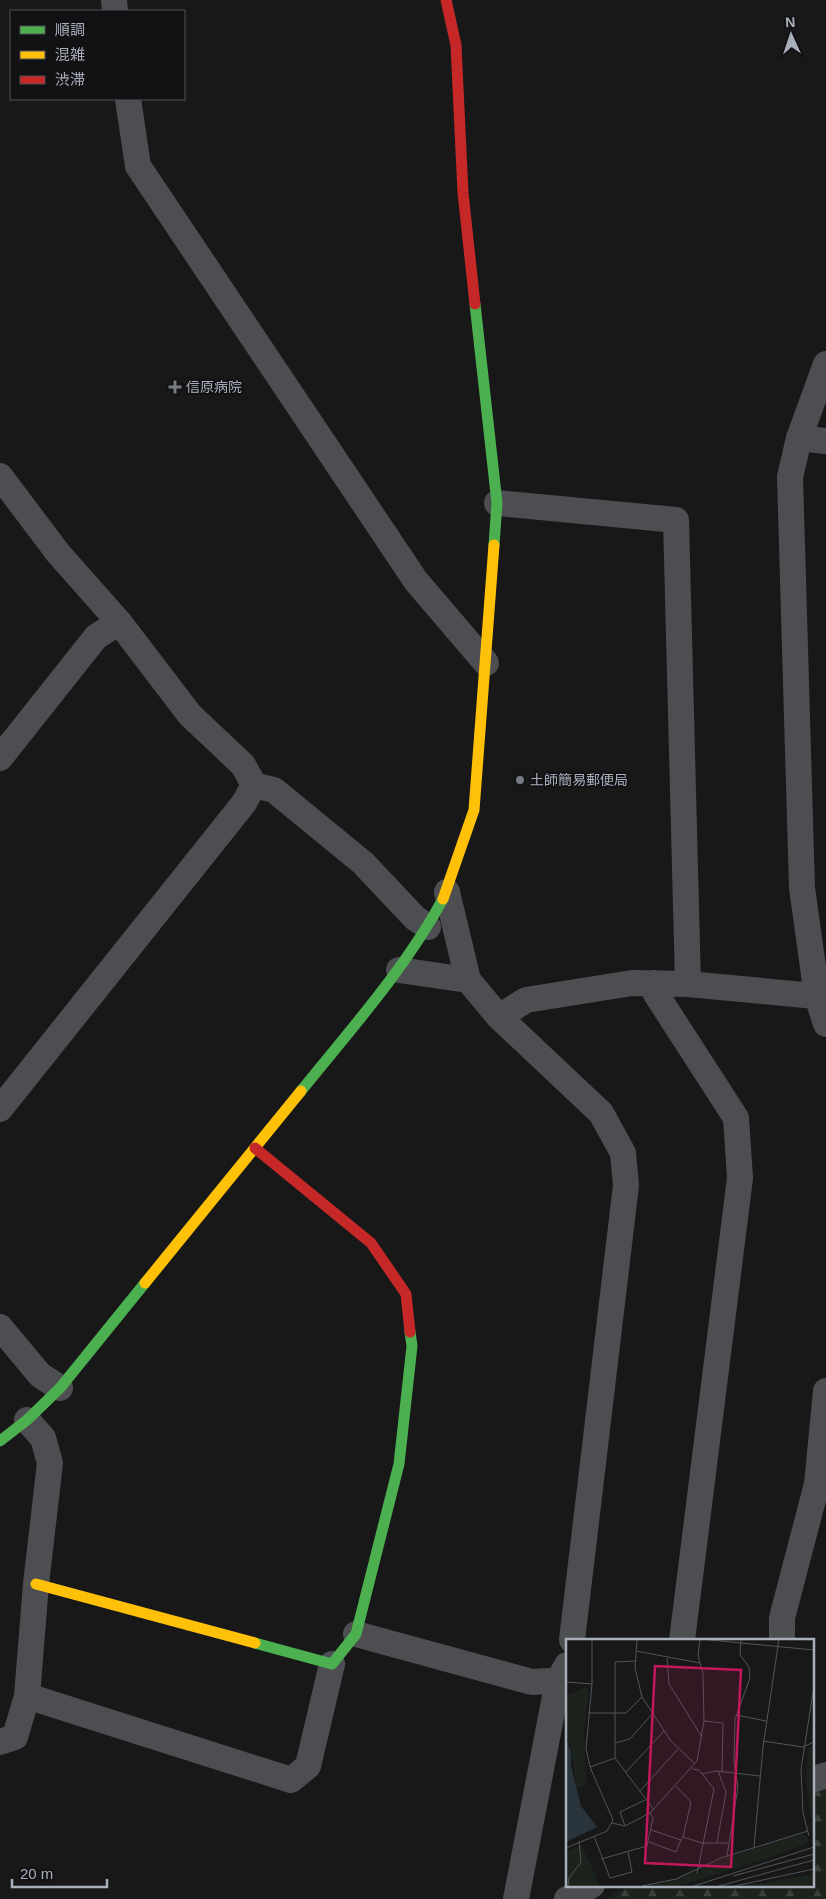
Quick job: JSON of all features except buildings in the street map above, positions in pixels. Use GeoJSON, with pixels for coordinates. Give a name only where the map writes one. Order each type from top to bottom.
{"type":"FeatureCollection","features":[{"type":"Feature","properties":{"kind":"street"},"geometry":{"type":"LineString","coordinates":[[0,1441],[27,1420],[60,1388],[399,970],[428,927],[447,892],[474,810],[497,503],[463,193],[456,45],[446,0]]}},
{"type":"Feature","properties":{"kind":"street"},"geometry":{"type":"LineString","coordinates":[[128,100],[138,166],[416,581],[486,663]]}},
{"type":"Feature","properties":{"kind":"street"},"geometry":{"type":"LineString","coordinates":[[826,364],[798,438],[790,477],[802,878],[826,1024]]}},
{"type":"Feature","properties":{"kind":"street"},"geometry":{"type":"LineString","coordinates":[[798,438],[826,441]]}},
{"type":"Feature","properties":{"kind":"street"},"geometry":{"type":"LineString","coordinates":[[0,476],[58,553],[119,622],[190,715],[243,765],[254,785],[274,790],[363,863],[415,918],[428,927]]}},
{"type":"Feature","properties":{"kind":"street"},"geometry":{"type":"LineString","coordinates":[[497,503],[676,520],[688,984]]}},
{"type":"Feature","properties":{"kind":"street"},"geometry":{"type":"LineString","coordinates":[[0,758],[96,637],[119,622]]}},
{"type":"Feature","properties":{"kind":"street"},"geometry":{"type":"LineString","coordinates":[[0,1108],[244,803],[254,785]]}},
{"type":"Feature","properties":{"kind":"street"},"geometry":{"type":"LineString","coordinates":[[447,892],[468,980],[499,1017],[601,1113],[623,1152],[626,1185],[572,1639]]}},
{"type":"Feature","properties":{"kind":"street"},"geometry":{"type":"LineString","coordinates":[[399,970],[468,980]]}},
{"type":"Feature","properties":{"kind":"street"},"geometry":{"type":"LineString","coordinates":[[499,1017],[526,1000],[632,983],[688,984],[821,997]]}},
{"type":"Feature","properties":{"kind":"street"},"geometry":{"type":"LineString","coordinates":[[654,983],[656,994],[736,1118],[740,1178],[682,1639]]}},
{"type":"Feature","properties":{"kind":"street"},"geometry":{"type":"LineString","coordinates":[[27,1696],[291,1780],[308,1766],[332,1664],[356,1634],[399,1464],[412,1346],[406,1294],[371,1243],[255,1148]]}},
{"type":"Feature","properties":{"kind":"street"},"geometry":{"type":"LineString","coordinates":[[0,1327],[40,1375],[60,1388]]}},
{"type":"Feature","properties":{"kind":"street"},"geometry":{"type":"LineString","coordinates":[[782,1639],[782,1618],[817,1484],[826,1391]]}},
{"type":"Feature","properties":{"kind":"street"},"geometry":{"type":"LineString","coordinates":[[0,1742],[14,1737],[27,1696],[36,1584],[50,1463],[43,1438],[27,1420]]}},
{"type":"Feature","properties":{"kind":"street"},"geometry":{"type":"LineString","coordinates":[[36,1584],[332,1664]]}},
{"type":"Feature","properties":{"kind":"street"},"geometry":{"type":"LineString","coordinates":[[356,1634],[532,1682],[564,1676],[516,1899]]}},
{"type":"Feature","properties":{"kind":"street"},"geometry":{"type":"LineString","coordinates":[[814,1779],[826,1775]]}},
{"type":"Feature","properties":{"kind":"street"},"geometry":{"type":"LineString","coordinates":[[566,1899],[590,1886]]}},
{"type":"Feature","properties":{"kind":"green space"},"geometry":{"type":"Polygon","coordinates":[[[826,1789],[826,1899],[605,1899],[631,1886],[814,1886],[814,1793],[826,1789]]]}},
{"type":"Feature","properties":{"kind":"traffic: fast"},"geometry":{"type":"LineString","coordinates":[[475,304],[497,503],[494,545]]}},
{"type":"Feature","properties":{"kind":"traffic: fast"},"geometry":{"type":"LineString","coordinates":[[301,1091],[395,974],[443,899]]}},
{"type":"Feature","properties":{"kind":"traffic: fast"},"geometry":{"type":"LineString","coordinates":[[0,1441],[27,1420],[60,1388],[145,1283]]}},
{"type":"Feature","properties":{"kind":"traffic: fast"},"geometry":{"type":"LineString","coordinates":[[255,1643],[332,1664],[356,1634],[399,1464],[412,1346],[410,1332]]}},
{"type":"Feature","properties":{"kind":"traffic: slow"},"geometry":{"type":"LineString","coordinates":[[443,899],[474,810],[494,545]]}},
{"type":"Feature","properties":{"kind":"traffic: slow"},"geometry":{"type":"LineString","coordinates":[[145,1283],[301,1091]]}},
{"type":"Feature","properties":{"kind":"traffic: slow"},"geometry":{"type":"LineString","coordinates":[[36,1584],[255,1643]]}},
{"type":"Feature","properties":{"kind":"traffic: jam"},"geometry":{"type":"LineString","coordinates":[[446,0],[456,45],[463,193],[475,304]]}},
{"type":"Feature","properties":{"kind":"traffic: jam"},"geometry":{"type":"LineString","coordinates":[[255,1148],[371,1243],[406,1294],[410,1332]]}},
{"type":"Feature","properties":{"kind":"place","name":"信原病院"},"geometry":{"type":"Point","coordinates":[175,387]}},
{"type":"Feature","properties":{"kind":"place","name":"土師簡易郵便局"},"geometry":{"type":"Point","coordinates":[520,780]}}]}
